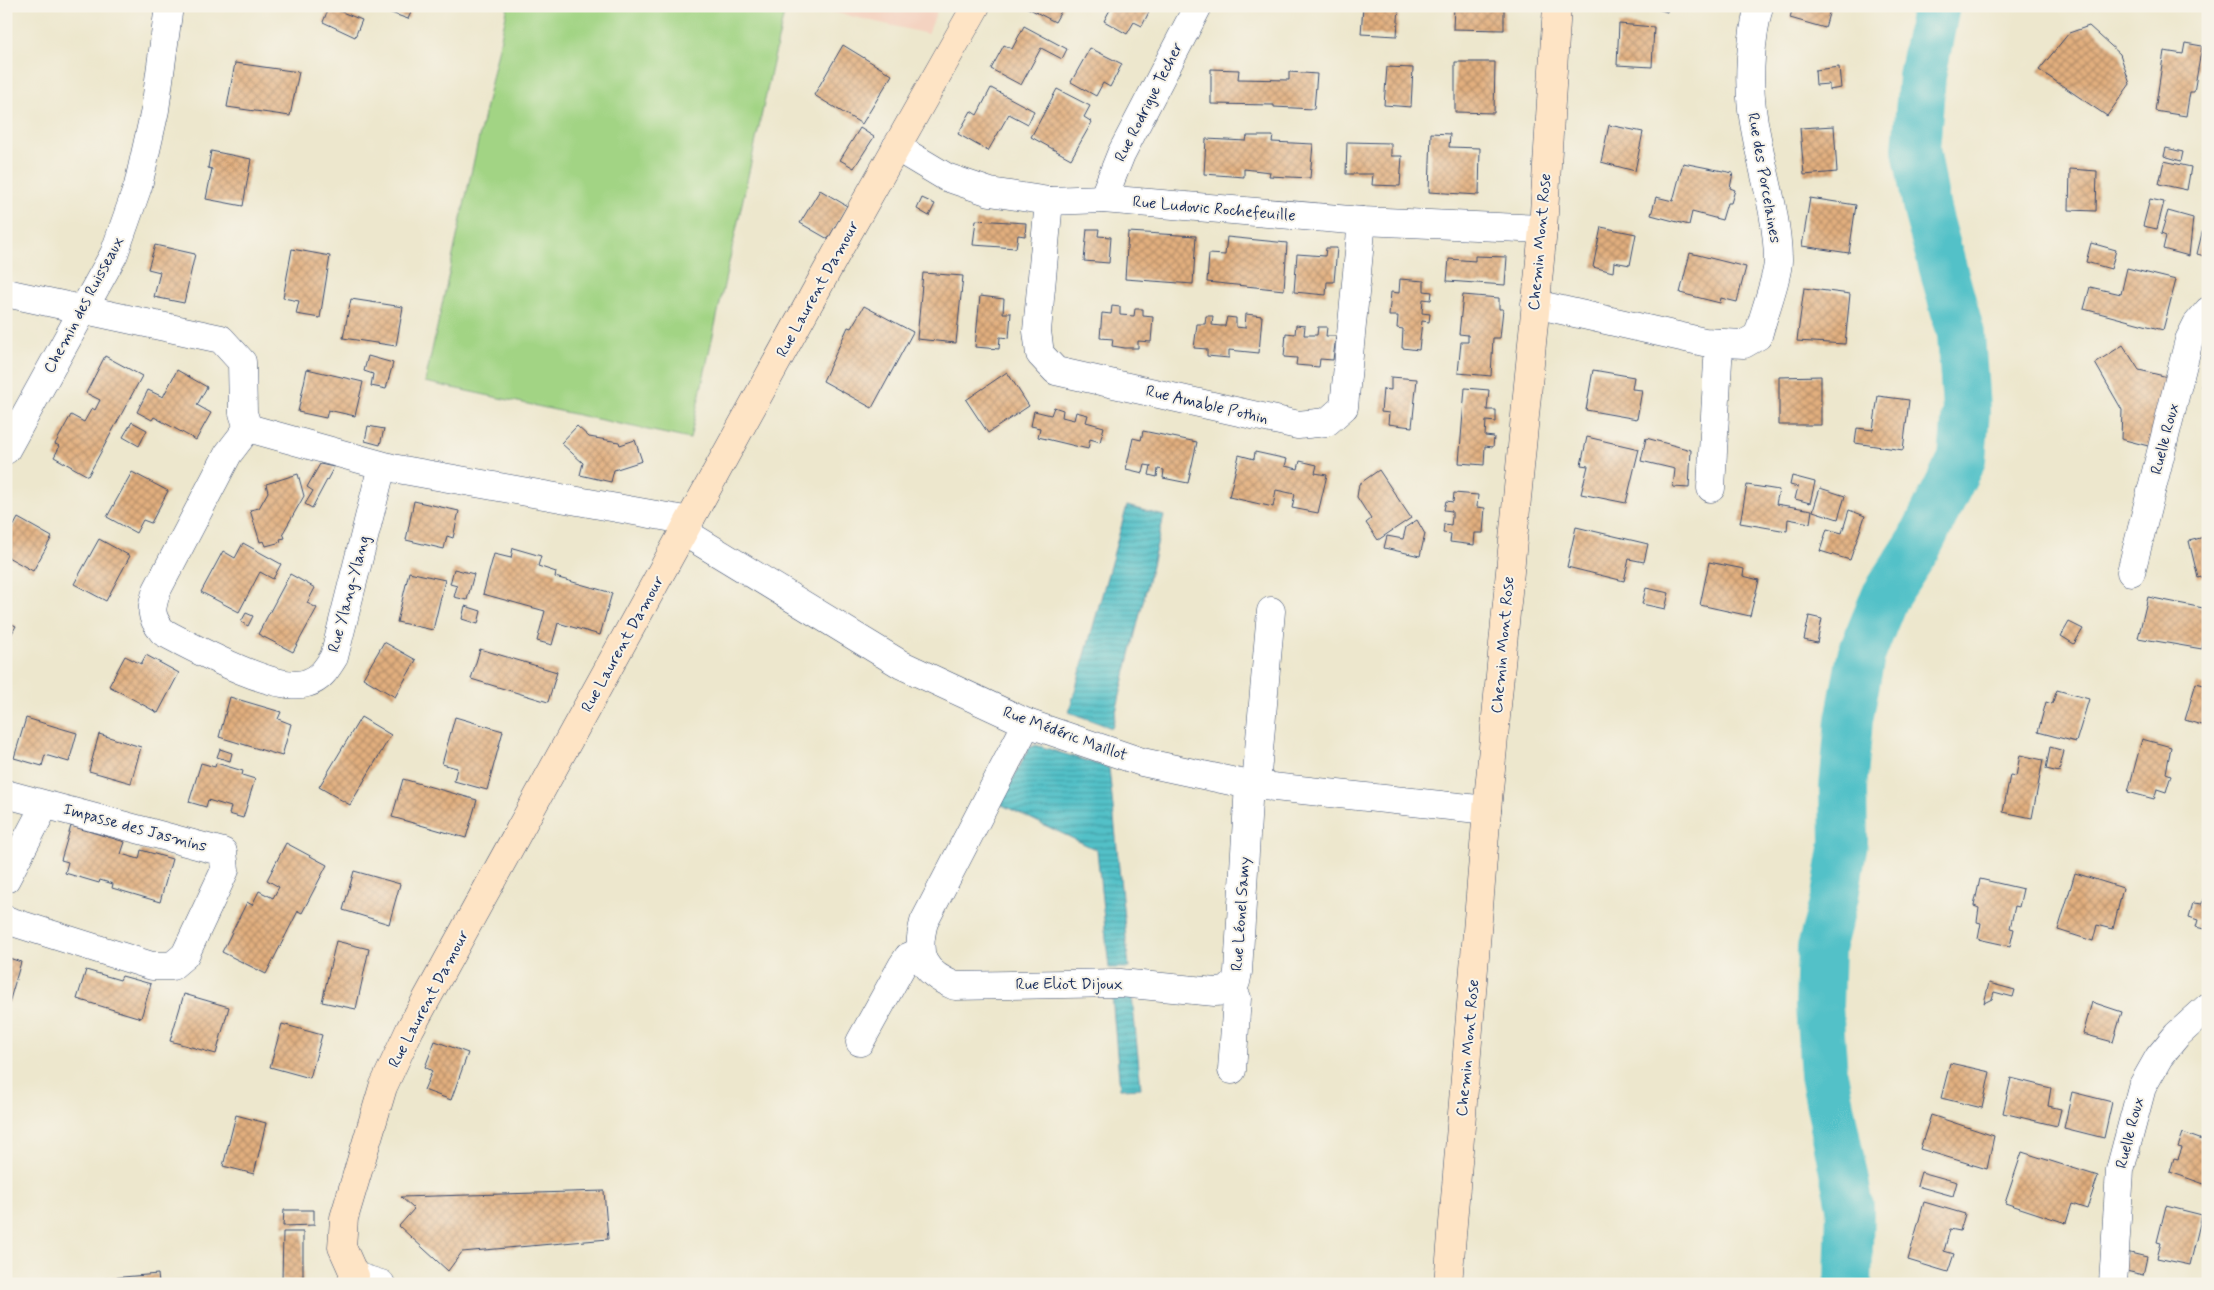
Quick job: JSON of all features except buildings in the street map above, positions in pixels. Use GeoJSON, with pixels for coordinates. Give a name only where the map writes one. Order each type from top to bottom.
{"type":"FeatureCollection","features":[{"type":"Feature","properties":{"kind":"street","name":"Chemin des Ruisseaux"},"geometry":{"type":"LineString","coordinates":[[6,450],[114,254],[138,186],[155,110],[169,6]]}},
{"type":"Feature","properties":{"kind":"street","name":"Rue Laurent Damour"},"geometry":{"type":"LineString","coordinates":[[381,1284],[352,1280],[342,1246],[344,1218],[383,1088],[410,1029],[896,147],[976,6]]}},
{"type":"Feature","properties":{"kind":"street","name":"Rue Rodrigue Techer"},"geometry":{"type":"LineString","coordinates":[[1103,200],[1121,154],[1198,6]]}},
{"type":"Feature","properties":{"kind":"street","name":"Chemin Mont Rose"},"geometry":{"type":"LineString","coordinates":[[1448,1284],[1487,810],[1543,230],[1557,6]]}},
{"type":"Feature","properties":{"kind":"street","name":"Rue des Porcelaines"},"geometry":{"type":"LineString","coordinates":[[1535,304],[1704,342],[1744,344],[1758,336],[1779,261],[1772,202],[1752,108],[1752,61],[1755,24],[1759,6]]}},
{"type":"Feature","properties":{"kind":"street","name":"Rue Ludovic Rochefeuille"},"geometry":{"type":"LineString","coordinates":[[896,147],[946,177],[990,192],[1048,201],[1103,200],[1362,221],[1543,230]]}},
{"type":"Feature","properties":{"kind":"street","name":"Rue Amable Pothin"},"geometry":{"type":"LineString","coordinates":[[1048,201],[1037,331],[1040,354],[1056,371],[1298,426],[1327,422],[1344,407],[1362,221]]}},
{"type":"Feature","properties":{"kind":"street"},"geometry":{"type":"LineString","coordinates":[[6,293],[221,339],[242,362],[243,413],[248,428],[382,466],[687,527]]}},
{"type":"Feature","properties":{"kind":"street","name":"Ruelle Roux"},"geometry":{"type":"LineString","coordinates":[[2131,572],[2190,340],[2197,324],[2208,311]]}},
{"type":"Feature","properties":{"kind":"street"},"geometry":{"type":"LineString","coordinates":[[1711,488],[1719,343]]}},
{"type":"Feature","properties":{"kind":"street","name":"Rue Ylang-Ylang"},"geometry":{"type":"LineString","coordinates":[[248,428],[224,463],[157,590],[151,610],[156,624],[163,632],[235,669],[292,685],[307,684],[324,673],[334,656],[382,466]]}},
{"type":"Feature","properties":{"kind":"street","name":"Rue Médéric Maillot"},"geometry":{"type":"LineString","coordinates":[[687,527],[902,665],[1027,723],[1142,762],[1252,785],[1487,810]]}},
{"type":"Feature","properties":{"kind":"street","name":"Rue Léonel Samy"},"geometry":{"type":"LineString","coordinates":[[1232,1070],[1237,998],[1231,987],[1236,982],[1238,972],[1252,785],[1271,610]]}},
{"type":"Feature","properties":{"kind":"street"},"geometry":{"type":"LineString","coordinates":[[860,1042],[902,966],[908,958],[920,952],[920,940],[924,922],[1027,723]]}},
{"type":"Feature","properties":{"kind":"street","name":"Impasse des Jasmins"},"geometry":{"type":"LineString","coordinates":[[6,794],[223,852],[225,870],[185,955],[172,966],[152,966],[6,920]]}},
{"type":"Feature","properties":{"kind":"street","name":"Impasse des Jasmins"},"geometry":{"type":"LineString","coordinates":[[6,879],[45,805]]}},
{"type":"Feature","properties":{"kind":"street","name":"Rue Eliot Dijoux"},"geometry":{"type":"LineString","coordinates":[[920,952],[930,970],[939,980],[955,986],[1120,983],[1216,992],[1228,991],[1231,987]]}},
{"type":"Feature","properties":{"kind":"street","name":"Ruelle Roux"},"geometry":{"type":"LineString","coordinates":[[2113,1284],[2120,1170],[2142,1087],[2159,1057],[2177,1035],[2208,1007]]}},
{"type":"Feature","properties":{"kind":"shaded area"},"geometry":{"type":"Polygon","coordinates":[[[807,6],[939,6],[928,34],[807,6]]]}},
{"type":"Feature","properties":{"kind":"green space"},"geometry":{"type":"Polygon","coordinates":[[[508,6],[752,6],[784,13],[690,439],[425,382],[508,6]]]}},
{"type":"Feature","properties":{"kind":"water"},"geometry":{"type":"Polygon","coordinates":[[[1127,506],[1164,516],[1112,728],[1069,712],[1127,506]]]}},
{"type":"Feature","properties":{"kind":"water"},"geometry":{"type":"Polygon","coordinates":[[[1036,745],[1109,768],[1129,968],[1109,968],[1097,850],[1000,804],[1029,748],[1036,745]]]}},
{"type":"Feature","properties":{"kind":"water"},"geometry":{"type":"Polygon","coordinates":[[[1112,995],[1132,996],[1141,1088],[1120,1089],[1112,995]]]}},
{"type":"Feature","properties":{"kind":"waterway"},"geometry":{"type":"LineString","coordinates":[[1848,1284],[1850,1207],[1824,1075],[1819,1006],[1821,948],[1835,896],[1844,843],[1843,788],[1849,720],[1861,656],[1884,598],[1918,546],[1962,459],[1966,410],[1961,334],[1927,210],[1916,149],[1922,76],[1936,6]]}}]}
